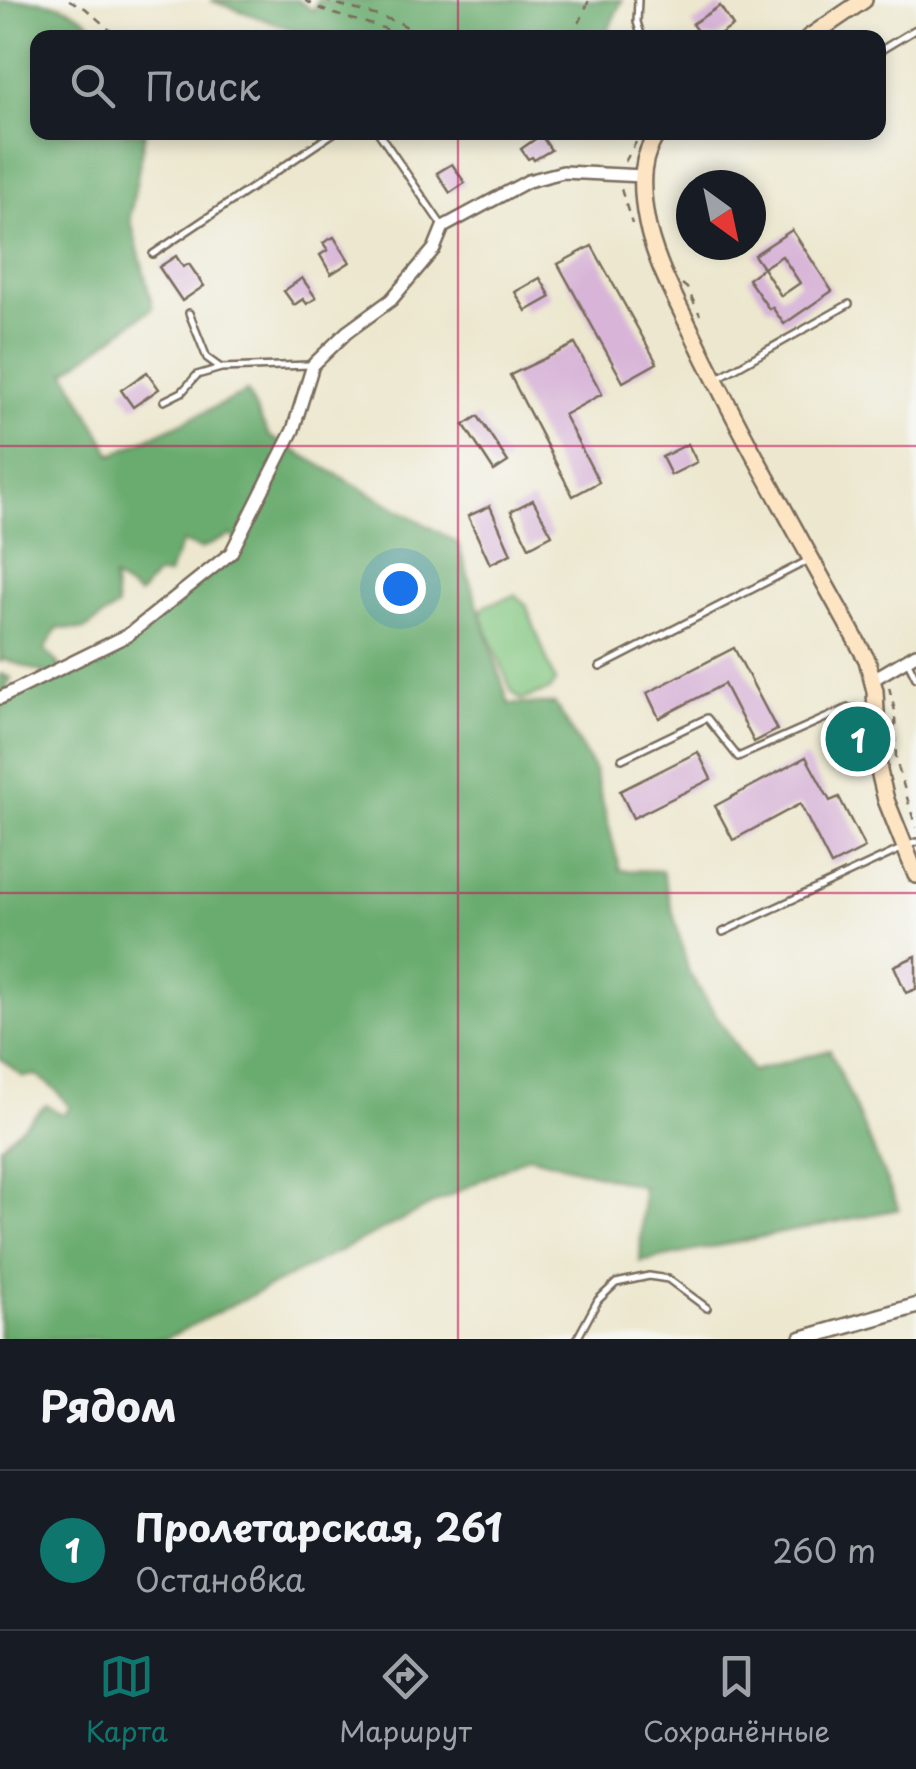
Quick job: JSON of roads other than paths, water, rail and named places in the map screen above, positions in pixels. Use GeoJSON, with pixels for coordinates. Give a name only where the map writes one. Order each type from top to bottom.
{"type":"FeatureCollection","features":[{"type":"Feature","properties":{"kind":"main road"},"geometry":{"type":"LineString","coordinates":[[821,30],[864,0]]}},
{"type":"Feature","properties":{"kind":"main road"},"geometry":{"type":"LineString","coordinates":[[654,140],[642,176],[645,213],[655,251],[715,380],[867,660],[877,709],[879,772],[910,845],[916,875]]}},
{"type":"Feature","properties":{"kind":"street"},"geometry":{"type":"LineString","coordinates":[[0,698],[128,636],[231,553],[293,430],[313,365],[347,332],[390,300],[434,249],[443,226],[528,181],[562,172],[642,176]]}},
{"type":"Feature","properties":{"kind":"street"},"geometry":{"type":"LineString","coordinates":[[872,680],[911,657]]}},
{"type":"Feature","properties":{"kind":"street"},"geometry":{"type":"LineString","coordinates":[[801,1339],[916,1306]]}},
{"type":"Feature","properties":{"kind":"lane"},"geometry":{"type":"LineString","coordinates":[[638,0],[640,30]]}},
{"type":"Feature","properties":{"kind":"lane"},"geometry":{"type":"LineString","coordinates":[[886,47],[916,29]]}},
{"type":"Feature","properties":{"kind":"lane"},"geometry":{"type":"LineString","coordinates":[[153,254],[323,140]]}},
{"type":"Feature","properties":{"kind":"lane"},"geometry":{"type":"LineString","coordinates":[[384,140],[443,226]]}},
{"type":"Feature","properties":{"kind":"lane"},"geometry":{"type":"LineString","coordinates":[[715,380],[849,304]]}},
{"type":"Feature","properties":{"kind":"lane"},"geometry":{"type":"LineString","coordinates":[[189,313],[207,358],[221,368]]}},
{"type":"Feature","properties":{"kind":"lane"},"geometry":{"type":"LineString","coordinates":[[164,401],[182,392],[197,375],[221,368],[313,365]]}},
{"type":"Feature","properties":{"kind":"lane"},"geometry":{"type":"LineString","coordinates":[[600,667],[812,558]]}},
{"type":"Feature","properties":{"kind":"lane"},"geometry":{"type":"LineString","coordinates":[[911,657],[916,678]]}},
{"type":"Feature","properties":{"kind":"lane"},"geometry":{"type":"LineString","coordinates":[[622,759],[707,718],[738,757],[848,708],[877,709]]}},
{"type":"Feature","properties":{"kind":"lane"},"geometry":{"type":"LineString","coordinates":[[723,932],[910,845]]}},
{"type":"Feature","properties":{"kind":"lane"},"geometry":{"type":"LineString","coordinates":[[577,1339],[598,1300],[616,1283],[650,1276],[668,1279],[707,1308]]}},
{"type":"Feature","properties":{"kind":"place","name":"Пролетарская, 261"},"geometry":{"type":"Point","coordinates":[858,739]}}]}
